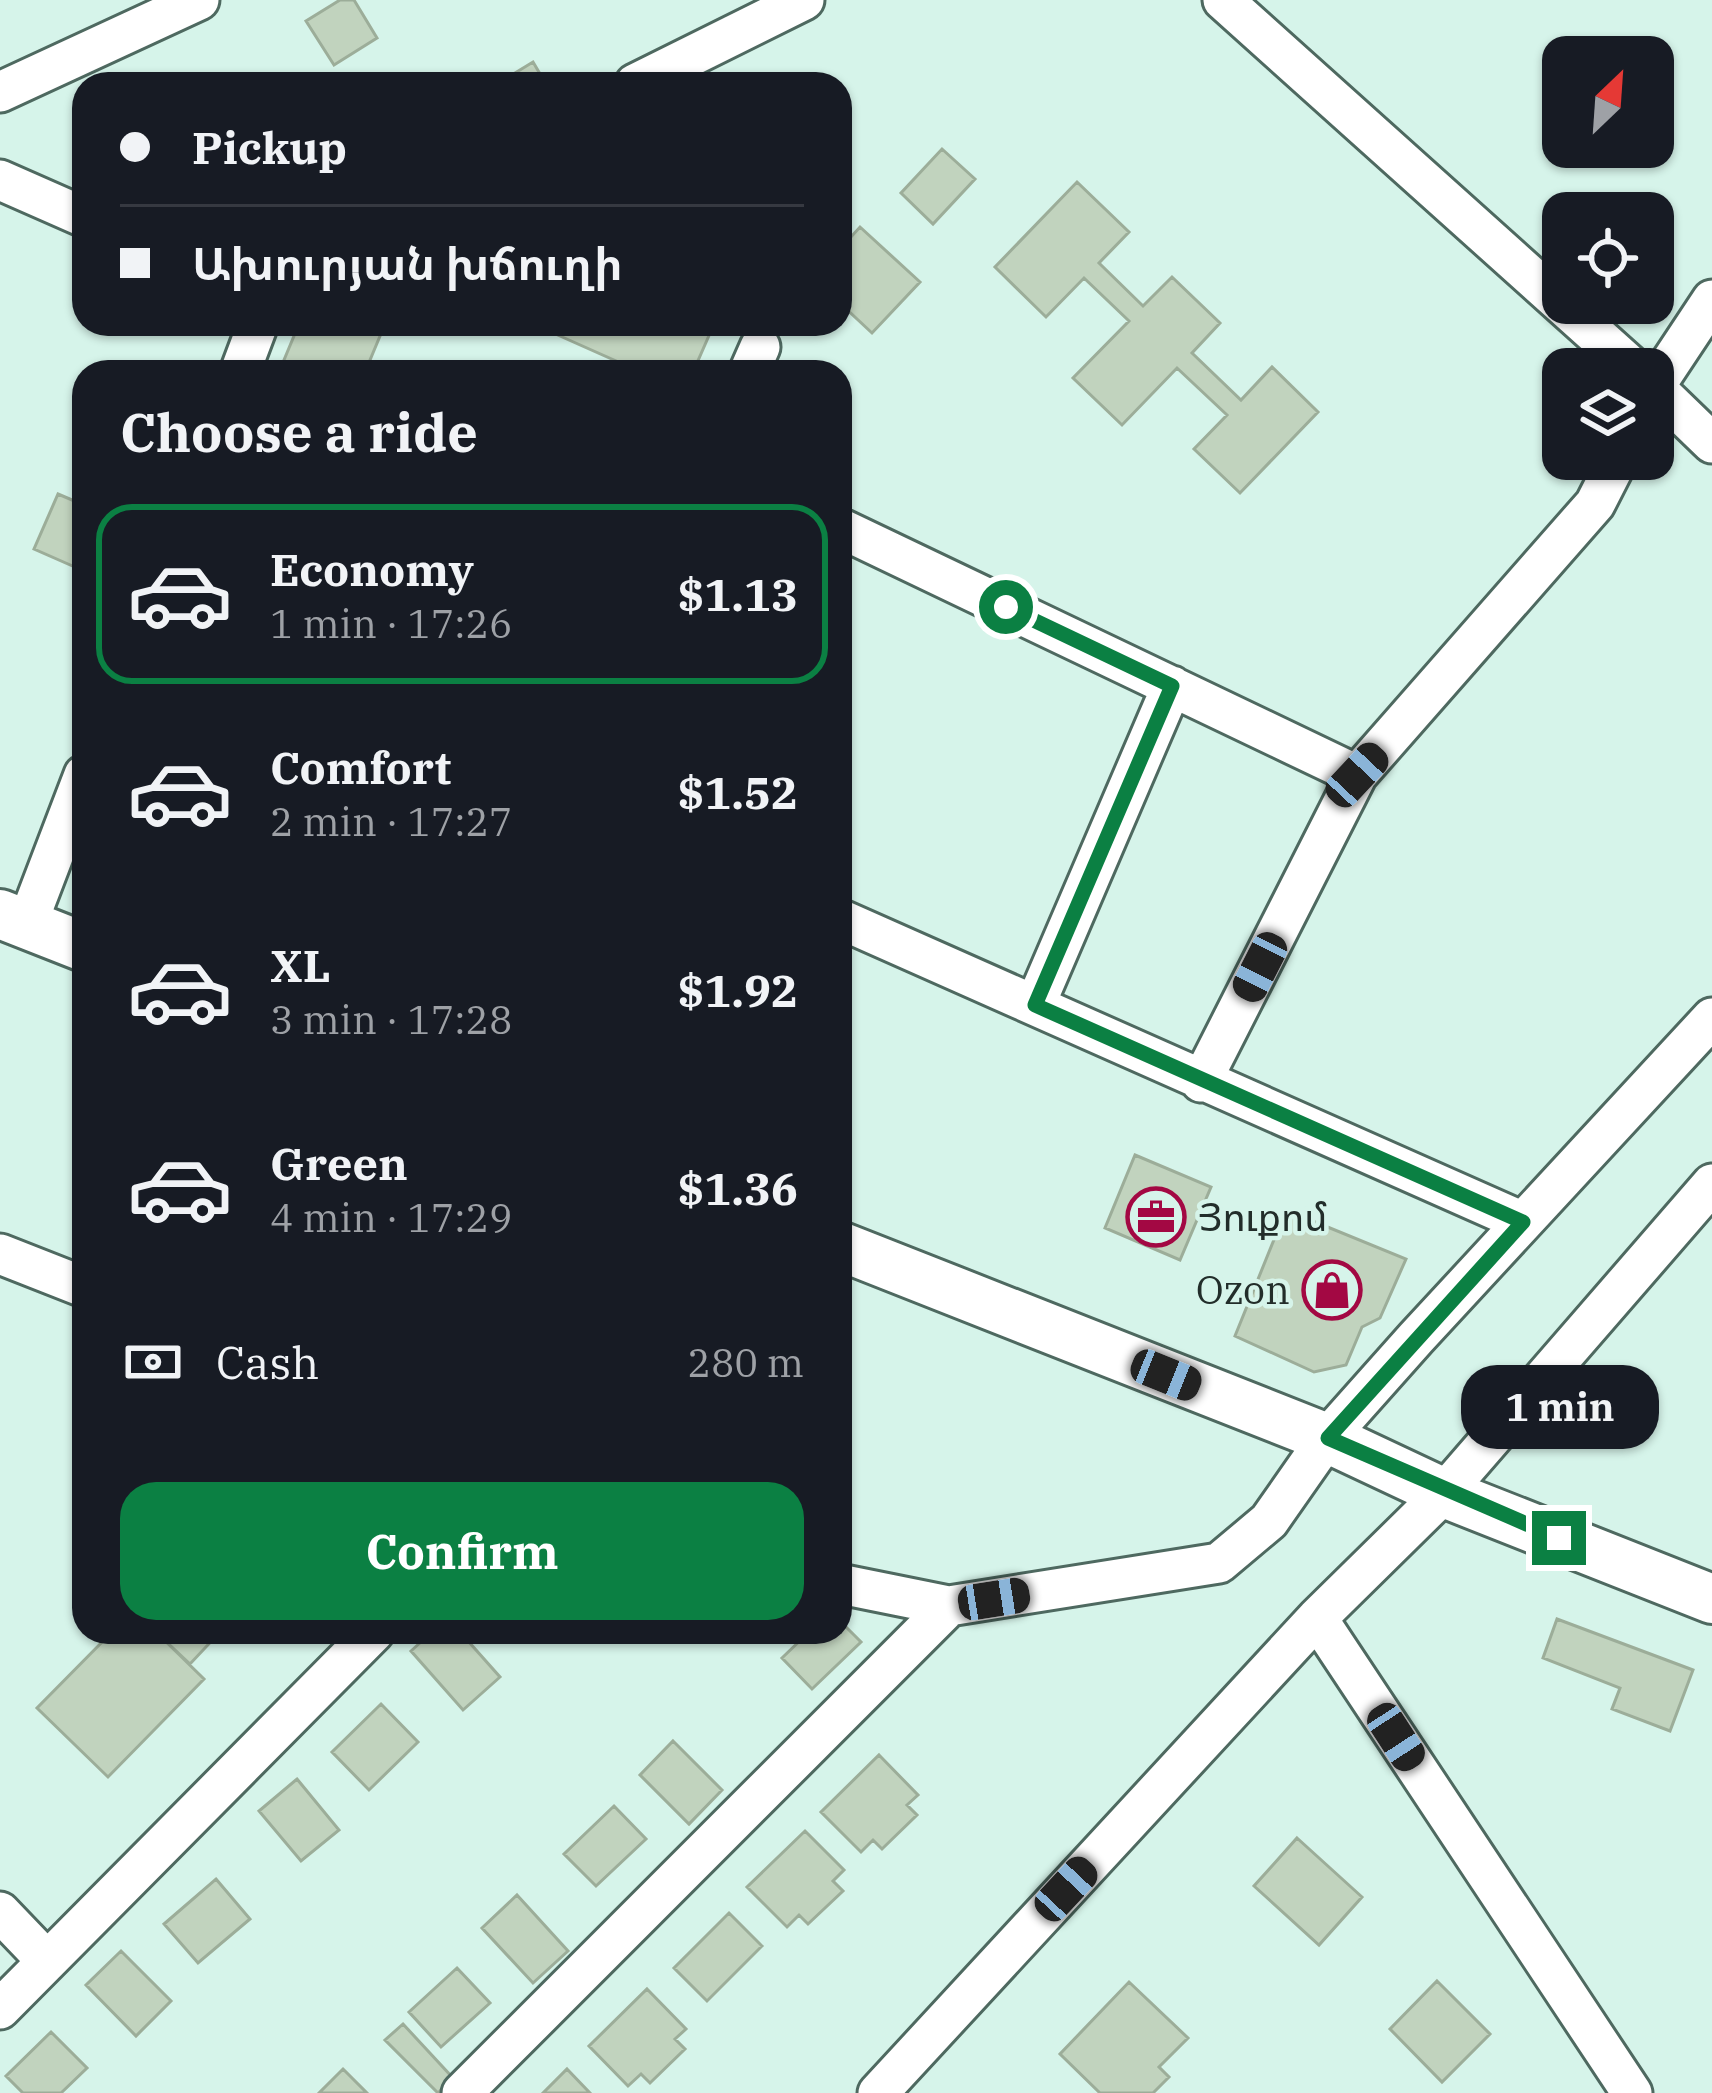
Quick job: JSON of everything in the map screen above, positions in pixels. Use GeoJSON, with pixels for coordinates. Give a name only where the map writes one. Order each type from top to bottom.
{"type":"FeatureCollection","features":[{"type":"Feature","properties":{"kind":"main road"},"geometry":{"type":"LineString","coordinates":[[14,919],[72,941]]}},
{"type":"Feature","properties":{"kind":"main road"},"geometry":{"type":"LineString","coordinates":[[852,1251],[1328,1438],[1444,1493],[1712,1599]]}},
{"type":"Feature","properties":{"kind":"street"},"geometry":{"type":"LineString","coordinates":[[0,92],[199,0]]}},
{"type":"Feature","properties":{"kind":"street"},"geometry":{"type":"LineString","coordinates":[[658,72],[804,0]]}},
{"type":"Feature","properties":{"kind":"street"},"geometry":{"type":"LineString","coordinates":[[1235,4],[1611,348]]}},
{"type":"Feature","properties":{"kind":"street"},"geometry":{"type":"LineString","coordinates":[[0,180],[72,212]]}},
{"type":"Feature","properties":{"kind":"street"},"geometry":{"type":"LineString","coordinates":[[1674,356],[1712,300]]}},
{"type":"Feature","properties":{"kind":"street"},"geometry":{"type":"LineString","coordinates":[[1674,407],[1712,443]]}},
{"type":"Feature","properties":{"kind":"street"},"geometry":{"type":"LineString","coordinates":[[1202,1082],[1357,775],[1595,504],[1607,480]]}},
{"type":"Feature","properties":{"kind":"street"},"geometry":{"type":"LineString","coordinates":[[852,534],[1357,775]]}},
{"type":"Feature","properties":{"kind":"street"},"geometry":{"type":"LineString","coordinates":[[1035,1005],[1172,686]]}},
{"type":"Feature","properties":{"kind":"street"},"geometry":{"type":"LineString","coordinates":[[14,919],[72,844]]}},
{"type":"Feature","properties":{"kind":"street"},"geometry":{"type":"LineString","coordinates":[[852,925],[1523,1222]]}},
{"type":"Feature","properties":{"kind":"street"},"geometry":{"type":"LineString","coordinates":[[852,1587],[949,1606],[1219,1563],[1270,1521],[1328,1438],[1712,1018]]}},
{"type":"Feature","properties":{"kind":"street"},"geometry":{"type":"LineString","coordinates":[[878,2093],[1317,1618],[1444,1493],[1712,1184]]}},
{"type":"Feature","properties":{"kind":"street"},"geometry":{"type":"LineString","coordinates":[[0,1254],[72,1282]]}},
{"type":"Feature","properties":{"kind":"street"},"geometry":{"type":"LineString","coordinates":[[462,2093],[949,1606]]}},
{"type":"Feature","properties":{"kind":"street"},"geometry":{"type":"LineString","coordinates":[[1317,1618],[1632,2093]]}},
{"type":"Feature","properties":{"kind":"street"},"geometry":{"type":"LineString","coordinates":[[0,2009],[362,1644]]}},
{"type":"Feature","properties":{"kind":"street"},"geometry":{"type":"LineString","coordinates":[[0,1912],[46,1960]]}},
{"type":"Feature","properties":{"kind":"building"},"geometry":{"type":"Polygon","coordinates":[[[340,0],[354,0],[377,38],[334,65],[306,21],[340,0]]]}},
{"type":"Feature","properties":{"kind":"building"},"geometry":{"type":"Polygon","coordinates":[[[533,62],[539,72],[517,72],[533,62]]]}},
{"type":"Feature","properties":{"kind":"building"},"geometry":{"type":"Polygon","coordinates":[[[942,149],[975,179],[933,224],[901,193],[942,149]]]}},
{"type":"Feature","properties":{"kind":"building"},"geometry":{"type":"Polygon","coordinates":[[[1077,182],[1129,232],[1099,263],[1143,306],[1172,277],[1220,323],[1192,353],[1241,400],[1272,367],[1318,412],[1240,493],[1194,449],[1227,415],[1177,368],[1122,425],[1073,378],[1129,321],[1084,278],[1046,317],[995,267],[1077,182]]]}},
{"type":"Feature","properties":{"kind":"building"},"geometry":{"type":"Polygon","coordinates":[[[860,227],[920,282],[872,333],[852,314],[852,236],[860,227]]]}},
{"type":"Feature","properties":{"kind":"building"},"geometry":{"type":"Polygon","coordinates":[[[294,336],[380,336],[370,360],[284,360],[294,336]]]}},
{"type":"Feature","properties":{"kind":"building"},"geometry":{"type":"Polygon","coordinates":[[[560,336],[709,336],[698,360],[614,360],[560,336]]]}},
{"type":"Feature","properties":{"kind":"building"},"geometry":{"type":"Polygon","coordinates":[[[58,494],[72,500],[72,566],[34,549],[58,494]]]}},
{"type":"Feature","properties":{"kind":"building"},"geometry":{"type":"Polygon","coordinates":[[[1135,1155],[1211,1187],[1180,1260],[1105,1228],[1135,1155]]]}},
{"type":"Feature","properties":{"kind":"building"},"geometry":{"type":"Polygon","coordinates":[[[1286,1210],[1406,1259],[1380,1318],[1362,1327],[1346,1365],[1314,1372],[1235,1336],[1286,1210]]]}},
{"type":"Feature","properties":{"kind":"building"},"geometry":{"type":"Polygon","coordinates":[[[1557,1619],[1693,1670],[1670,1731],[1612,1709],[1620,1688],[1543,1658],[1557,1619]]]}},
{"type":"Feature","properties":{"kind":"building"},"geometry":{"type":"Polygon","coordinates":[[[852,1633],[861,1642],[812,1689],[782,1658],[797,1644],[852,1644],[852,1633]]]}},
{"type":"Feature","properties":{"kind":"building"},"geometry":{"type":"Polygon","coordinates":[[[100,1644],[168,1644],[204,1679],[108,1777],[37,1708],[100,1644]]]}},
{"type":"Feature","properties":{"kind":"building"},"geometry":{"type":"Polygon","coordinates":[[[169,1644],[209,1644],[190,1664],[169,1644]]]}},
{"type":"Feature","properties":{"kind":"building"},"geometry":{"type":"Polygon","coordinates":[[[419,1644],[471,1644],[500,1677],[463,1710],[411,1651],[419,1644]]]}},
{"type":"Feature","properties":{"kind":"building"},"geometry":{"type":"Polygon","coordinates":[[[381,1704],[418,1742],[369,1790],[332,1752],[381,1704]]]}},
{"type":"Feature","properties":{"kind":"building"},"geometry":{"type":"Polygon","coordinates":[[[673,1741],[722,1790],[689,1824],[640,1775],[673,1741]]]}},
{"type":"Feature","properties":{"kind":"building"},"geometry":{"type":"Polygon","coordinates":[[[879,1755],[918,1795],[907,1805],[917,1815],[882,1849],[873,1840],[861,1852],[821,1812],[879,1755]]]}},
{"type":"Feature","properties":{"kind":"building"},"geometry":{"type":"Polygon","coordinates":[[[297,1779],[339,1830],[301,1861],[259,1811],[297,1779]]]}},
{"type":"Feature","properties":{"kind":"building"},"geometry":{"type":"Polygon","coordinates":[[[614,1806],[646,1839],[596,1886],[564,1854],[614,1806]]]}},
{"type":"Feature","properties":{"kind":"building"},"geometry":{"type":"Polygon","coordinates":[[[805,1831],[844,1870],[833,1881],[843,1891],[808,1924],[799,1915],[787,1927],[747,1887],[805,1831]]]}},
{"type":"Feature","properties":{"kind":"building"},"geometry":{"type":"Polygon","coordinates":[[[1297,1838],[1362,1897],[1319,1945],[1254,1886],[1297,1838]]]}},
{"type":"Feature","properties":{"kind":"building"},"geometry":{"type":"Polygon","coordinates":[[[216,1879],[250,1919],[198,1963],[164,1924],[216,1879]]]}},
{"type":"Feature","properties":{"kind":"building"},"geometry":{"type":"Polygon","coordinates":[[[517,1895],[568,1951],[533,1983],[482,1928],[517,1895]]]}},
{"type":"Feature","properties":{"kind":"building"},"geometry":{"type":"Polygon","coordinates":[[[729,1913],[762,1946],[707,2001],[674,1968],[729,1913]]]}},
{"type":"Feature","properties":{"kind":"building"},"geometry":{"type":"Polygon","coordinates":[[[121,1951],[171,2001],[136,2036],[86,1985],[121,1951]]]}},
{"type":"Feature","properties":{"kind":"building"},"geometry":{"type":"Polygon","coordinates":[[[457,1968],[490,2003],[441,2047],[409,2012],[457,1968]]]}},
{"type":"Feature","properties":{"kind":"building"},"geometry":{"type":"Polygon","coordinates":[[[1437,1981],[1490,2034],[1442,2082],[1390,2029],[1437,1981]]]}},
{"type":"Feature","properties":{"kind":"building"},"geometry":{"type":"Polygon","coordinates":[[[1129,1982],[1188,2038],[1159,2067],[1169,2077],[1153,2093],[1100,2093],[1060,2054],[1129,1982]]]}},
{"type":"Feature","properties":{"kind":"building"},"geometry":{"type":"Polygon","coordinates":[[[647,1989],[686,2029],[675,2039],[685,2049],[650,2083],[641,2074],[628,2086],[589,2046],[647,1989]]]}},
{"type":"Feature","properties":{"kind":"building"},"geometry":{"type":"Polygon","coordinates":[[[403,2024],[453,2078],[438,2093],[385,2040],[403,2024]]]}},
{"type":"Feature","properties":{"kind":"building"},"geometry":{"type":"Polygon","coordinates":[[[51,2032],[87,2068],[61,2093],[23,2093],[6,2076],[51,2032]]]}},
{"type":"Feature","properties":{"kind":"building"},"geometry":{"type":"Polygon","coordinates":[[[343,2069],[367,2093],[319,2093],[343,2069]]]}},
{"type":"Feature","properties":{"kind":"building"},"geometry":{"type":"Polygon","coordinates":[[[567,2069],[590,2093],[543,2093],[567,2069]]]}},
{"type":"Feature","properties":{"kind":"place","name":"Յուքոմ"},"geometry":{"type":"Point","coordinates":[1156,1217]}},
{"type":"Feature","properties":{"kind":"place","name":"Ozon"},"geometry":{"type":"Point","coordinates":[1332,1290]}},
{"type":"Feature","properties":{"kind":"route"},"geometry":{"type":"LineString","coordinates":[[1006,607],[1172,686],[1035,1005],[1523,1222],[1328,1438],[1444,1493],[1559,1538]]}}]}
